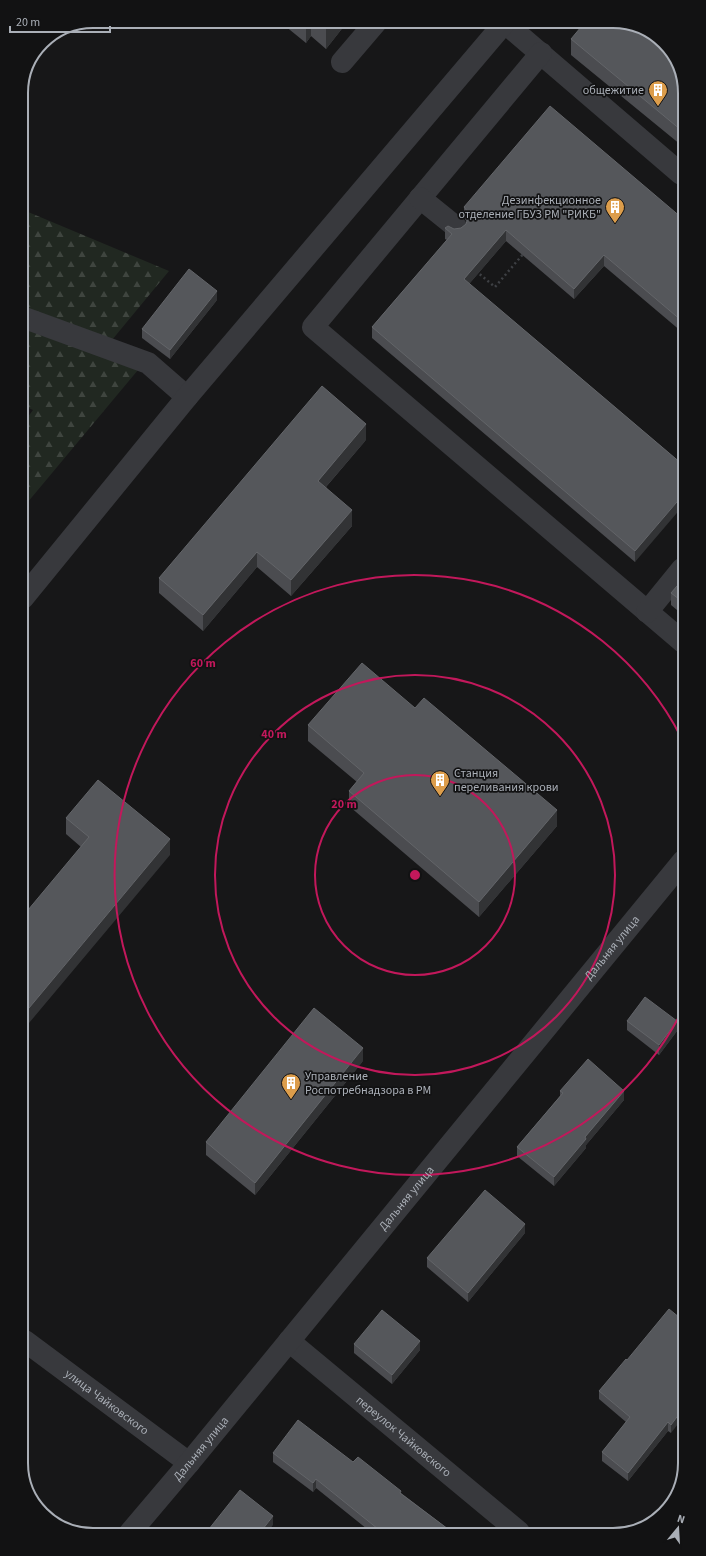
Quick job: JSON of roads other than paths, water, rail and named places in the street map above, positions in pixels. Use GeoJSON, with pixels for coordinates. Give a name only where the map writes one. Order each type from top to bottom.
{"type":"FeatureCollection","features":[{"type":"Feature","properties":{"kind":"street"},"geometry":{"type":"LineString","coordinates":[[342,62],[371,28]]}},
{"type":"Feature","properties":{"kind":"street"},"geometry":{"type":"LineString","coordinates":[[28,591],[187,397],[501,28]]}},
{"type":"Feature","properties":{"kind":"street"},"geometry":{"type":"LineString","coordinates":[[513,28],[678,171]]}},
{"type":"Feature","properties":{"kind":"street"},"geometry":{"type":"LineString","coordinates":[[541,53],[313,327],[678,638]]}},
{"type":"Feature","properties":{"kind":"street"},"geometry":{"type":"LineString","coordinates":[[420,198],[456,227]]}},
{"type":"Feature","properties":{"kind":"street"},"geometry":{"type":"LineString","coordinates":[[28,319],[148,363],[187,397]]}},
{"type":"Feature","properties":{"kind":"street"},"geometry":{"type":"LineString","coordinates":[[647,612],[678,574]]}},
{"type":"Feature","properties":{"kind":"street","name":"Дальняя улица"},"geometry":{"type":"LineString","coordinates":[[134,1528],[189,1463],[678,867]]}},
{"type":"Feature","properties":{"kind":"street","name":"переулок Чайковского"},"geometry":{"type":"LineString","coordinates":[[289,1341],[513,1528]]}},
{"type":"Feature","properties":{"kind":"street","name":"улица Чайковского"},"geometry":{"type":"LineString","coordinates":[[28,1344],[189,1463]]}},
{"type":"Feature","properties":{"kind":"place","name":"общежитие"},"geometry":{"type":"Point","coordinates":[658,107]}},
{"type":"Feature","properties":{"kind":"place","name":"Дезинфекционное отделение ГБУЗ РМ \"РИКБ\""},"geometry":{"type":"Point","coordinates":[615,224]}},
{"type":"Feature","properties":{"kind":"place","name":"Станция переливания крови"},"geometry":{"type":"Point","coordinates":[440,797]}},
{"type":"Feature","properties":{"kind":"place","name":"Управление Роспотребнадзора в РМ"},"geometry":{"type":"Point","coordinates":[291,1100]}}]}
